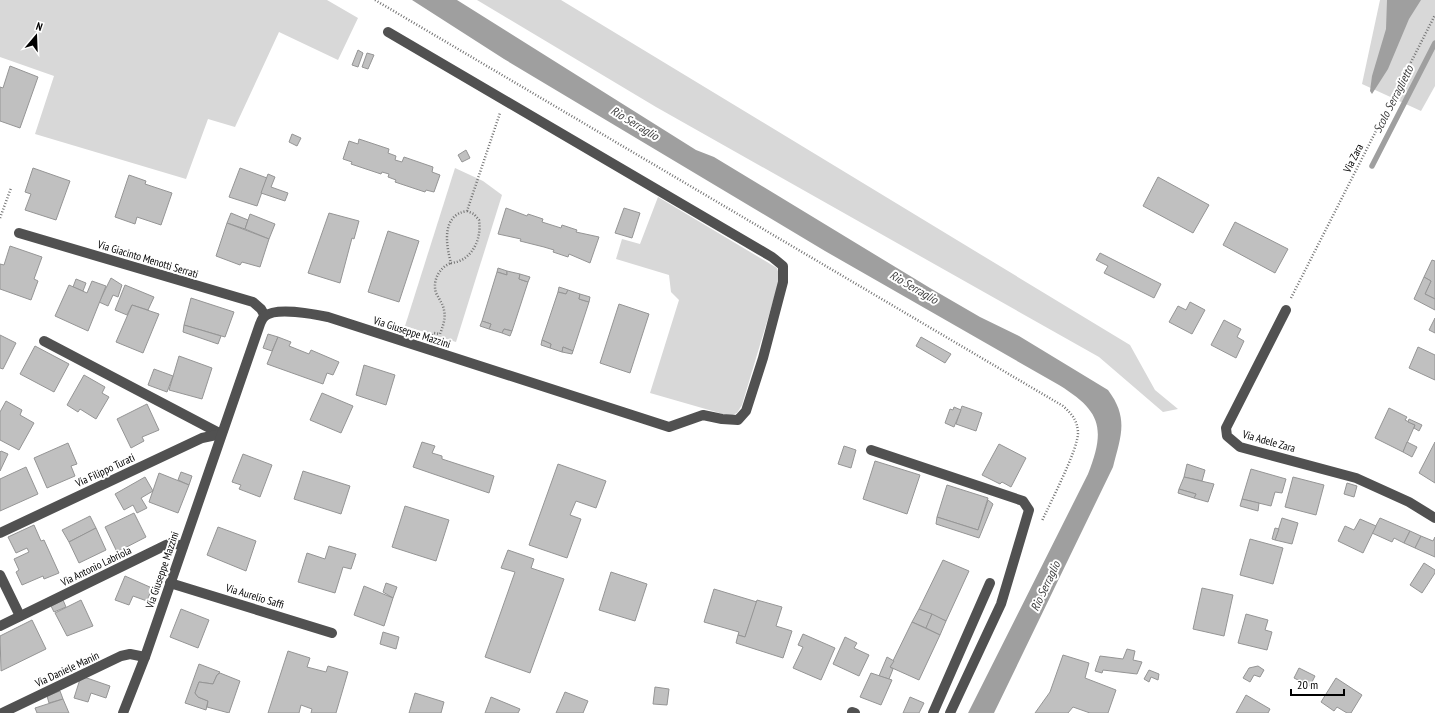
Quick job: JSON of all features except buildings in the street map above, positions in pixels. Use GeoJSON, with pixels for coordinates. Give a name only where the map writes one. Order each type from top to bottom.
{"type":"FeatureCollection","features":[{"type":"Feature","properties":{"kind":"street"},"geometry":{"type":"LineString","coordinates":[[388,32],[504,100]]}},
{"type":"Feature","properties":{"kind":"street","name":"Via Giuseppe Mazzini"},"geometry":{"type":"LineString","coordinates":[[123,713],[144,657],[260,324],[265,316],[273,313],[291,312],[328,317],[669,427],[703,415],[722,419],[738,420],[746,411],[783,282],[783,266],[695,212],[504,100]]}},
{"type":"Feature","properties":{"kind":"street","name":"Via Giacinto Menotti Serrati"},"geometry":{"type":"LineString","coordinates":[[20,233],[253,302],[261,309],[265,316]]}},
{"type":"Feature","properties":{"kind":"street","name":"Via Adele Zara"},"geometry":{"type":"LineString","coordinates":[[1286,310],[1226,428],[1227,436],[1240,447],[1356,478],[1409,502],[1435,518]]}},
{"type":"Feature","properties":{"kind":"street"},"geometry":{"type":"LineString","coordinates":[[44,341],[221,434]]}},
{"type":"Feature","properties":{"kind":"street","name":"Via Filippo Turati"},"geometry":{"type":"LineString","coordinates":[[0,533],[202,438],[221,434]]}},
{"type":"Feature","properties":{"kind":"street"},"geometry":{"type":"LineString","coordinates":[[871,450],[1023,501],[1029,510],[1001,604],[950,713]]}},
{"type":"Feature","properties":{"kind":"street","name":"Via Antonio Labriola"},"geometry":{"type":"LineString","coordinates":[[0,626],[166,545],[172,543],[183,546]]}},
{"type":"Feature","properties":{"kind":"street"},"geometry":{"type":"LineString","coordinates":[[0,575],[20,616]]}},
{"type":"Feature","properties":{"kind":"street","name":"Via Aurelio Saffi"},"geometry":{"type":"LineString","coordinates":[[170,582],[332,633]]}},
{"type":"Feature","properties":{"kind":"street"},"geometry":{"type":"LineString","coordinates":[[933,713],[990,583]]}},
{"type":"Feature","properties":{"kind":"street","name":"Via Daniele Manin"},"geometry":{"type":"LineString","coordinates":[[2,713],[121,656],[130,654],[144,657]]}},
{"type":"Feature","properties":{"kind":"path","name":"Via Zara"},"geometry":{"type":"LineString","coordinates":[[1286,310],[1435,15]]}},
{"type":"Feature","properties":{"kind":"path"},"geometry":{"type":"LineString","coordinates":[[467,211],[504,100]]}},
{"type":"Feature","properties":{"kind":"path"},"geometry":{"type":"LineString","coordinates":[[0,218],[11,188]]}},
{"type":"Feature","properties":{"kind":"path"},"geometry":{"type":"LineString","coordinates":[[432,335],[434,333],[440,334],[445,318],[445,310],[435,289],[436,281],[442,268],[451,263],[461,261],[469,256],[478,236],[479,220],[474,214],[467,211],[461,212],[455,216],[448,227],[446,241],[451,263]]}},
{"type":"Feature","properties":{"kind":"shaded area"},"geometry":{"type":"Polygon","coordinates":[[[0,0],[327,0],[358,18],[338,60],[279,32],[235,127],[208,119],[186,179],[35,134],[54,76],[0,57],[0,0]]]}},
{"type":"Feature","properties":{"kind":"shaded area"},"geometry":{"type":"Polygon","coordinates":[[[477,0],[561,0],[1130,345],[1155,390],[1178,409],[1163,412],[1099,357],[656,107],[477,0]]]}},
{"type":"Feature","properties":{"kind":"shaded area"},"geometry":{"type":"Polygon","coordinates":[[[1380,0],[1435,0],[1435,86],[1421,111],[1362,84],[1380,0]]]}},
{"type":"Feature","properties":{"kind":"shaded area"},"geometry":{"type":"Polygon","coordinates":[[[455,168],[483,181],[502,195],[456,342],[405,326],[455,168]]]}},
{"type":"Feature","properties":{"kind":"shaded area"},"geometry":{"type":"Polygon","coordinates":[[[658,197],[777,268],[780,278],[742,405],[737,413],[730,416],[650,393],[679,300],[671,292],[669,275],[616,259],[622,239],[640,244],[658,197]]]}},
{"type":"Feature","properties":{"kind":"water","name":"Rio Serraglio"},"geometry":{"type":"Polygon","coordinates":[[[412,0],[457,0],[696,150],[714,157],[930,288],[980,317],[1019,336],[1108,390],[1115,400],[1121,418],[1119,446],[1113,467],[994,713],[968,713],[1088,474],[1094,458],[1098,432],[1096,422],[1084,403],[1059,385],[825,251],[504,59],[412,0]]]}},
{"type":"Feature","properties":{"kind":"water"},"geometry":{"type":"Polygon","coordinates":[[[1387,0],[1421,0],[1409,19],[1388,69],[1372,94],[1370,91],[1372,76],[1386,29],[1387,0]]]}},
{"type":"Feature","properties":{"kind":"waterway","name":"Scolo Serraglietto"},"geometry":{"type":"LineString","coordinates":[[1372,166],[1435,43]]}}]}
